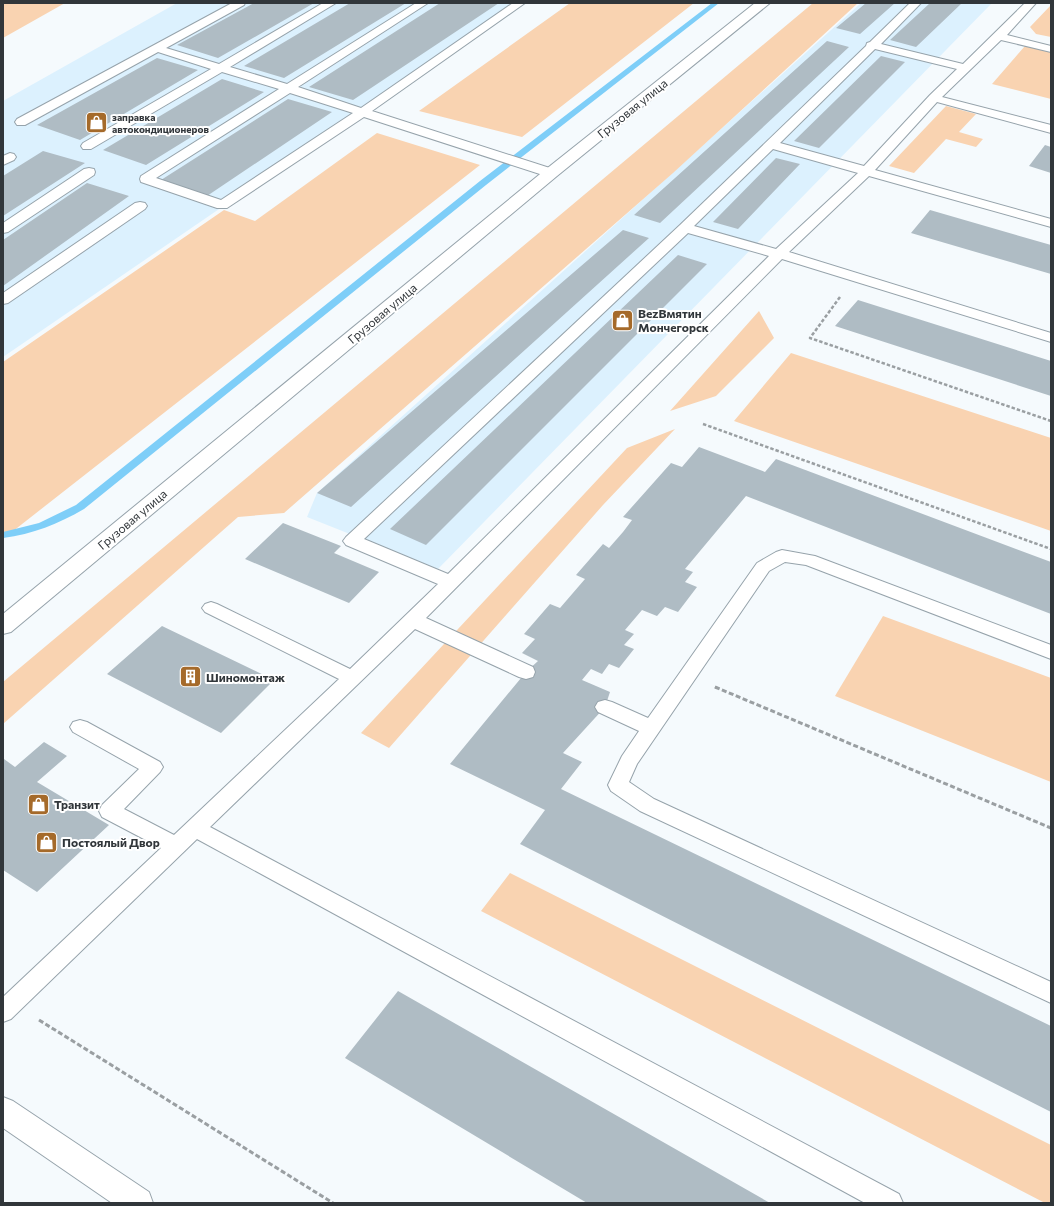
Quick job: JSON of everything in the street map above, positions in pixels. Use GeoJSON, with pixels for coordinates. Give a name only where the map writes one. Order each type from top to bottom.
{"type":"FeatureCollection","features":[{"type":"Feature","properties":{"kind":"main road","name":"Грузовая улица"},"geometry":{"type":"LineString","coordinates":[[3,626],[551,173],[763,3]]}},
{"type":"Feature","properties":{"kind":"main road"},"geometry":{"type":"LineString","coordinates":[[3,1111],[138,1203]]}},
{"type":"Feature","properties":{"kind":"lane"},"geometry":{"type":"LineString","coordinates":[[21,122],[154,48],[240,3]]}},
{"type":"Feature","properties":{"kind":"lane"},"geometry":{"type":"LineString","coordinates":[[87,146],[331,3]]}},
{"type":"Feature","properties":{"kind":"lane"},"geometry":{"type":"LineString","coordinates":[[423,3],[146,179],[222,205],[363,112],[520,3]]}},
{"type":"Feature","properties":{"kind":"lane"},"geometry":{"type":"LineString","coordinates":[[450,582],[352,540],[685,228],[871,45],[916,3]]}},
{"type":"Feature","properties":{"kind":"lane"},"geometry":{"type":"LineString","coordinates":[[7,1008],[351,677],[413,620],[779,254],[867,171],[934,98],[1031,3]]}},
{"type":"Feature","properties":{"kind":"lane"},"geometry":{"type":"LineString","coordinates":[[999,36],[1051,49]]}},
{"type":"Feature","properties":{"kind":"lane"},"geometry":{"type":"LineString","coordinates":[[871,45],[966,68]]}},
{"type":"Feature","properties":{"kind":"lane"},"geometry":{"type":"LineString","coordinates":[[154,48],[288,88],[551,173]]}},
{"type":"Feature","properties":{"kind":"lane"},"geometry":{"type":"LineString","coordinates":[[934,98],[1051,128]]}},
{"type":"Feature","properties":{"kind":"lane"},"geometry":{"type":"LineString","coordinates":[[770,144],[1051,223]]}},
{"type":"Feature","properties":{"kind":"lane"},"geometry":{"type":"LineString","coordinates":[[3,229],[89,172]]}},
{"type":"Feature","properties":{"kind":"lane"},"geometry":{"type":"LineString","coordinates":[[3,300],[140,206]]}},
{"type":"Feature","properties":{"kind":"lane"},"geometry":{"type":"LineString","coordinates":[[685,228],[779,254],[1051,338]]}},
{"type":"Feature","properties":{"kind":"lane"},"geometry":{"type":"LineString","coordinates":[[1051,652],[809,560],[782,556],[764,567],[628,761],[618,785],[647,805],[1051,994]]}},
{"type":"Feature","properties":{"kind":"lane"},"geometry":{"type":"LineString","coordinates":[[211,608],[351,677]]}},
{"type":"Feature","properties":{"kind":"lane"},"geometry":{"type":"LineString","coordinates":[[413,620],[526,672]]}},
{"type":"Feature","properties":{"kind":"lane"},"geometry":{"type":"LineString","coordinates":[[605,707],[651,728]]}},
{"type":"Feature","properties":{"kind":"lane"},"geometry":{"type":"LineString","coordinates":[[80,727],[153,767],[109,811],[176,846]]}},
{"type":"Feature","properties":{"kind":"lane"},"geometry":{"type":"LineString","coordinates":[[194,828],[890,1203]]}},
{"type":"Feature","properties":{"kind":"path"},"geometry":{"type":"LineString","coordinates":[[855,278],[810,338],[1051,421]]}},
{"type":"Feature","properties":{"kind":"path"},"geometry":{"type":"LineString","coordinates":[[704,424],[1051,549]]}},
{"type":"Feature","properties":{"kind":"path"},"geometry":{"type":"LineString","coordinates":[[689,676],[1051,828]]}},
{"type":"Feature","properties":{"kind":"path"},"geometry":{"type":"LineString","coordinates":[[7,1008],[333,1203]]}},
{"type":"Feature","properties":{"kind":"shaded area"},"geometry":{"type":"Polygon","coordinates":[[[3,3],[65,3],[3,38],[3,3]]]}},
{"type":"Feature","properties":{"kind":"shaded area"},"geometry":{"type":"Polygon","coordinates":[[[177,3],[520,3],[3,357],[3,101],[177,3]]]}},
{"type":"Feature","properties":{"kind":"shaded area"},"geometry":{"type":"Polygon","coordinates":[[[570,3],[694,3],[522,137],[419,111],[570,3]]]}},
{"type":"Feature","properties":{"kind":"shaded area"},"geometry":{"type":"Polygon","coordinates":[[[813,3],[858,3],[673,173],[284,513],[238,517],[3,724],[3,682],[813,3]]]}},
{"type":"Feature","properties":{"kind":"shaded area"},"geometry":{"type":"Polygon","coordinates":[[[861,3],[992,3],[438,569],[307,517],[317,493],[861,3]]]}},
{"type":"Feature","properties":{"kind":"shaded area"},"geometry":{"type":"Polygon","coordinates":[[[1051,5],[1051,37],[1036,34],[1030,27],[1051,5]]]}},
{"type":"Feature","properties":{"kind":"shaded area"},"geometry":{"type":"Polygon","coordinates":[[[1025,46],[1051,52],[1051,99],[992,84],[1025,46]]]}},
{"type":"Feature","properties":{"kind":"shaded area"},"geometry":{"type":"Polygon","coordinates":[[[946,106],[976,114],[959,132],[983,139],[976,147],[946,139],[914,173],[889,166],[946,106]]]}},
{"type":"Feature","properties":{"kind":"shaded area"},"geometry":{"type":"Polygon","coordinates":[[[377,133],[480,165],[3,539],[3,362],[224,210],[255,221],[377,133]]]}},
{"type":"Feature","properties":{"kind":"shaded area"},"geometry":{"type":"Polygon","coordinates":[[[759,311],[774,338],[716,396],[670,411],[759,311]]]}},
{"type":"Feature","properties":{"kind":"shaded area"},"geometry":{"type":"Polygon","coordinates":[[[791,353],[1051,438],[1051,531],[734,421],[791,353]]]}},
{"type":"Feature","properties":{"kind":"shaded area"},"geometry":{"type":"Polygon","coordinates":[[[675,429],[603,505],[389,748],[361,733],[627,448],[675,429]]]}},
{"type":"Feature","properties":{"kind":"shaded area"},"geometry":{"type":"Polygon","coordinates":[[[883,616],[1051,678],[1051,782],[835,696],[883,616]]]}},
{"type":"Feature","properties":{"kind":"shaded area"},"geometry":{"type":"Polygon","coordinates":[[[510,873],[1051,1145],[1051,1203],[1045,1203],[481,911],[510,873]]]}},
{"type":"Feature","properties":{"kind":"building"},"geometry":{"type":"Polygon","coordinates":[[[254,3],[314,3],[218,58],[177,45],[254,3]]]}},
{"type":"Feature","properties":{"kind":"building"},"geometry":{"type":"Polygon","coordinates":[[[350,3],[406,3],[284,78],[244,66],[350,3]]]}},
{"type":"Feature","properties":{"kind":"building"},"geometry":{"type":"Polygon","coordinates":[[[440,3],[499,3],[353,100],[309,87],[440,3]]]}},
{"type":"Feature","properties":{"kind":"building"},"geometry":{"type":"Polygon","coordinates":[[[866,3],[895,3],[860,34],[836,28],[866,3]]]}},
{"type":"Feature","properties":{"kind":"building"},"geometry":{"type":"Polygon","coordinates":[[[930,3],[962,3],[916,47],[890,40],[930,3]]]}},
{"type":"Feature","properties":{"kind":"building"},"geometry":{"type":"Polygon","coordinates":[[[827,41],[849,47],[660,223],[634,215],[827,41]]]}},
{"type":"Feature","properties":{"kind":"building"},"geometry":{"type":"Polygon","coordinates":[[[881,56],[905,62],[819,148],[794,141],[881,56]]]}},
{"type":"Feature","properties":{"kind":"building"},"geometry":{"type":"Polygon","coordinates":[[[157,58],[198,70],[80,140],[37,125],[157,58]]]}},
{"type":"Feature","properties":{"kind":"building"},"geometry":{"type":"Polygon","coordinates":[[[222,79],[264,92],[146,165],[103,150],[222,79]]]}},
{"type":"Feature","properties":{"kind":"building"},"geometry":{"type":"Polygon","coordinates":[[[288,99],[332,112],[207,196],[161,180],[288,99]]]}},
{"type":"Feature","properties":{"kind":"building"},"geometry":{"type":"Polygon","coordinates":[[[1045,145],[1051,147],[1051,173],[1029,166],[1045,145]]]}},
{"type":"Feature","properties":{"kind":"building"},"geometry":{"type":"Polygon","coordinates":[[[43,151],[85,163],[3,216],[3,176],[43,151]]]}},
{"type":"Feature","properties":{"kind":"building"},"geometry":{"type":"Polygon","coordinates":[[[776,158],[800,164],[738,229],[713,222],[776,158]]]}},
{"type":"Feature","properties":{"kind":"building"},"geometry":{"type":"Polygon","coordinates":[[[87,183],[129,196],[3,286],[3,240],[87,183]]]}},
{"type":"Feature","properties":{"kind":"building"},"geometry":{"type":"Polygon","coordinates":[[[930,210],[1051,245],[1051,274],[911,233],[930,210]]]}},
{"type":"Feature","properties":{"kind":"building"},"geometry":{"type":"Polygon","coordinates":[[[623,230],[649,238],[351,507],[317,493],[623,230]]]}},
{"type":"Feature","properties":{"kind":"building"},"geometry":{"type":"Polygon","coordinates":[[[678,255],[707,264],[426,545],[390,529],[678,255]]]}},
{"type":"Feature","properties":{"kind":"building"},"geometry":{"type":"Polygon","coordinates":[[[858,300],[1051,361],[1051,396],[835,326],[858,300]]]}},
{"type":"Feature","properties":{"kind":"building"},"geometry":{"type":"Polygon","coordinates":[[[699,447],[765,472],[776,459],[1051,562],[1051,614],[746,496],[685,569],[693,572],[685,582],[697,587],[678,612],[665,607],[657,616],[642,610],[625,630],[634,634],[624,645],[634,649],[619,668],[609,664],[602,674],[591,669],[582,680],[610,692],[605,707],[563,753],[582,762],[561,789],[1051,1026],[1051,1112],[520,844],[545,810],[450,764],[526,672],[538,661],[522,653],[535,639],[524,634],[550,604],[560,608],[585,579],[576,575],[603,544],[609,548],[623,532],[632,520],[623,517],[671,463],[682,467],[699,447]]]}},
{"type":"Feature","properties":{"kind":"building"},"geometry":{"type":"Polygon","coordinates":[[[283,523],[341,546],[334,553],[379,572],[349,603],[245,559],[283,523]]]}},
{"type":"Feature","properties":{"kind":"building","name":"Шиномонтаж"},"geometry":{"type":"Polygon","coordinates":[[[162,626],[274,680],[221,733],[107,674],[162,626]]]}},
{"type":"Feature","properties":{"kind":"building","name":"Транзит"},"geometry":{"type":"Polygon","coordinates":[[[44,742],[67,756],[37,782],[109,825],[37,892],[3,870],[3,760],[4,759],[15,767],[44,742]]]}},
{"type":"Feature","properties":{"kind":"building"},"geometry":{"type":"Polygon","coordinates":[[[398,991],[770,1203],[587,1203],[345,1058],[398,991]]]}},
{"type":"Feature","properties":{"kind":"waterway"},"geometry":{"type":"LineString","coordinates":[[3,535],[43,526],[80,507],[483,183],[716,3]]}},
{"type":"Feature","properties":{"kind":"place","name":"заправка автокондиционеров"},"geometry":{"type":"Point","coordinates":[97,123]}},
{"type":"Feature","properties":{"kind":"place","name":"BezВмятин Мончегорск"},"geometry":{"type":"Point","coordinates":[623,320]}},
{"type":"Feature","properties":{"kind":"place","name":"Шиномонтаж"},"geometry":{"type":"Point","coordinates":[190,677]}},
{"type":"Feature","properties":{"kind":"place","name":"Транзит"},"geometry":{"type":"Point","coordinates":[38,804]}},
{"type":"Feature","properties":{"kind":"place","name":"Постоялый Двор"},"geometry":{"type":"Point","coordinates":[46,842]}}]}
